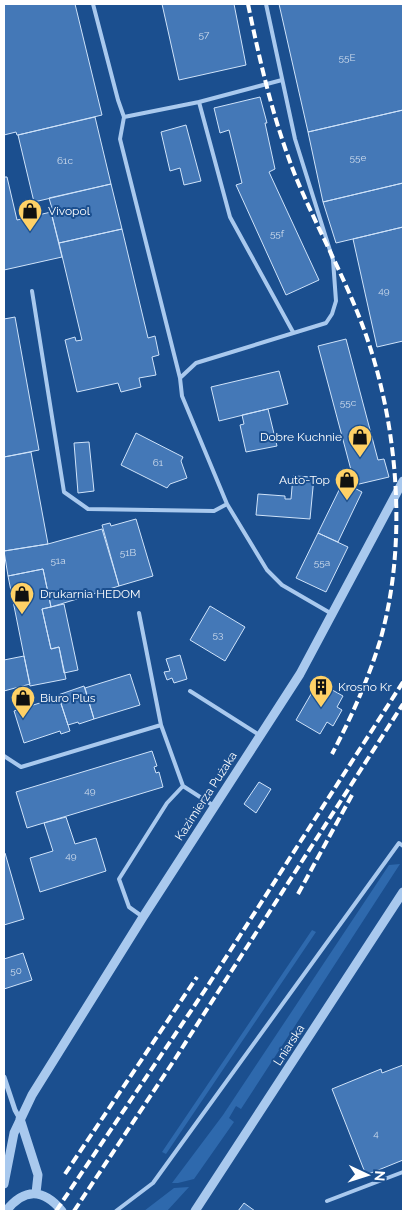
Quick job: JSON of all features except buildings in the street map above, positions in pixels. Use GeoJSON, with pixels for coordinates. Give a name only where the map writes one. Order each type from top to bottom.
{"type":"FeatureCollection","features":[{"type":"Feature","properties":{"kind":"street","name":"Kazimierza Pużaka"},"geometry":{"type":"LineString","coordinates":[[4,1184],[10,1147],[20,1119],[37,1087],[143,916],[300,674],[403,481]]}},
{"type":"Feature","properties":{"kind":"street","name":"Lniarska"},"geometry":{"type":"LineString","coordinates":[[195,1211],[403,892]]}},
{"type":"Feature","properties":{"kind":"street"},"geometry":{"type":"LineString","coordinates":[[4,1077],[38,1175],[39,1183],[36,1194]]}},
{"type":"Feature","properties":{"kind":"street"},"geometry":{"type":"LineString","coordinates":[[6,1211],[18,1198],[31,1193],[49,1200],[62,1211]]}},
{"type":"Feature","properties":{"kind":"lane"},"geometry":{"type":"LineString","coordinates":[[93,4],[124,117],[120,139],[180,378],[182,396],[227,504],[267,570],[282,585],[332,614]]}},
{"type":"Feature","properties":{"kind":"lane"},"geometry":{"type":"LineString","coordinates":[[180,378],[196,363],[326,323],[332,314],[336,301],[333,260],[295,139],[266,4]]}},
{"type":"Feature","properties":{"kind":"lane"},"geometry":{"type":"LineString","coordinates":[[124,117],[199,102],[282,80]]}},
{"type":"Feature","properties":{"kind":"lane"},"geometry":{"type":"LineString","coordinates":[[199,102],[230,217],[292,332]]}},
{"type":"Feature","properties":{"kind":"lane"},"geometry":{"type":"LineString","coordinates":[[32,291],[64,492],[88,509],[214,511],[227,504]]}},
{"type":"Feature","properties":{"kind":"lane"},"geometry":{"type":"LineString","coordinates":[[139,613],[161,725],[183,786],[214,806]]}},
{"type":"Feature","properties":{"kind":"lane"},"geometry":{"type":"LineString","coordinates":[[190,691],[261,736]]}},
{"type":"Feature","properties":{"kind":"lane"},"geometry":{"type":"LineString","coordinates":[[4,756],[21,767],[161,725]]}},
{"type":"Feature","properties":{"kind":"lane"},"geometry":{"type":"LineString","coordinates":[[143,916],[130,907],[119,879],[167,803],[183,786]]}},
{"type":"Feature","properties":{"kind":"lane"},"geometry":{"type":"LineString","coordinates":[[116,1211],[154,1183],[398,843],[403,846]]}},
{"type":"Feature","properties":{"kind":"lane"},"geometry":{"type":"LineString","coordinates":[[327,1201],[403,1172]]}},
{"type":"Feature","properties":{"kind":"shaded area"},"geometry":{"type":"Polygon","coordinates":[[[400,864],[241,1109],[236,1106],[229,1118],[234,1122],[194,1179],[172,1183],[223,1115],[389,865],[400,864]]]}},
{"type":"Feature","properties":{"kind":"shaded area"},"geometry":{"type":"Polygon","coordinates":[[[312,930],[316,932],[166,1154],[162,1152],[312,930]]]}},
{"type":"Feature","properties":{"kind":"shaded area"},"geometry":{"type":"Polygon","coordinates":[[[189,1187],[167,1211],[144,1211],[174,1188],[189,1187]]]}},
{"type":"Feature","properties":{"kind":"railway"},"geometry":{"type":"LineString","coordinates":[[248,4],[268,90],[287,154],[304,196],[343,278],[368,341],[379,376],[393,452],[396,529],[394,568],[389,605],[380,641],[365,684],[332,754]]}},
{"type":"Feature","properties":{"kind":"railway"},"geometry":{"type":"LineString","coordinates":[[56,1211],[205,990],[403,682]]}},
{"type":"Feature","properties":{"kind":"railway"},"geometry":{"type":"LineString","coordinates":[[74,1211],[175,1059],[403,704]]}},
{"type":"Feature","properties":{"kind":"railway"},"geometry":{"type":"LineString","coordinates":[[298,894],[352,795]]}},
{"type":"Feature","properties":{"kind":"railway"},"geometry":{"type":"LineString","coordinates":[[65,1174],[197,977]]}},
{"type":"Feature","properties":{"kind":"place","name":"Vivopol"},"geometry":{"type":"Point","coordinates":[30,232]}},
{"type":"Feature","properties":{"kind":"place","name":"Dobre Kuchnie"},"geometry":{"type":"Point","coordinates":[360,458]}},
{"type":"Feature","properties":{"kind":"place","name":"Auto-Top"},"geometry":{"type":"Point","coordinates":[347,501]}},
{"type":"Feature","properties":{"kind":"place","name":"Drukarnia HEDOM"},"geometry":{"type":"Point","coordinates":[22,615]}},
{"type":"Feature","properties":{"kind":"place","name":"Krosno Kr"},"geometry":{"type":"Point","coordinates":[321,708]}},
{"type":"Feature","properties":{"kind":"place","name":"Biuro Plus"},"geometry":{"type":"Point","coordinates":[23,719]}}]}
